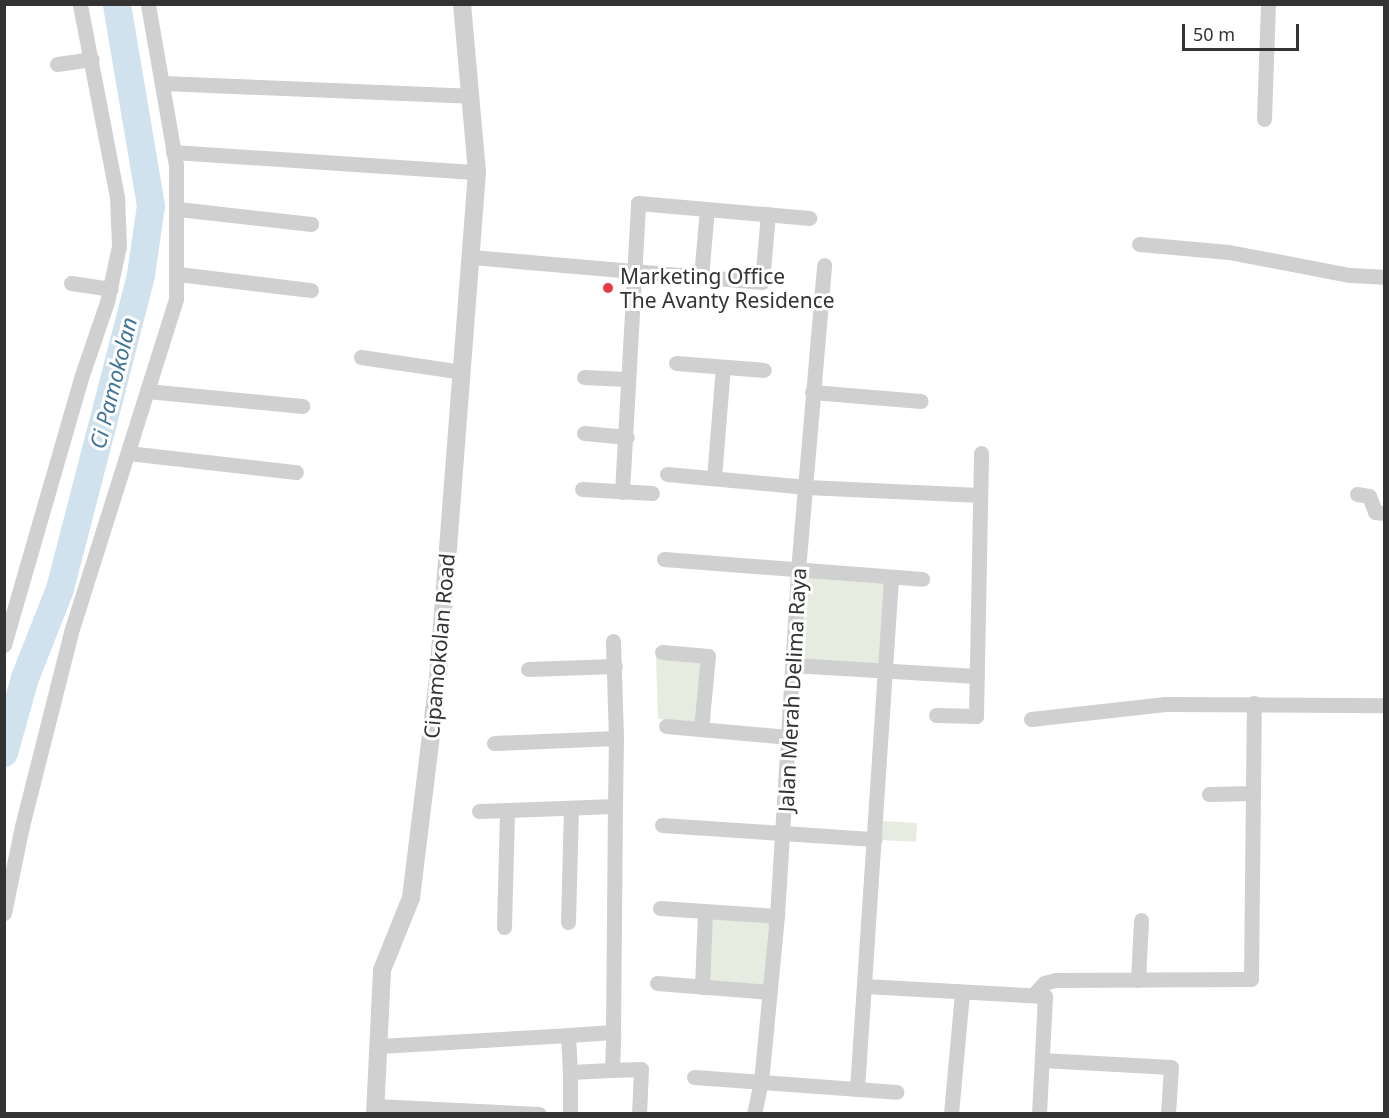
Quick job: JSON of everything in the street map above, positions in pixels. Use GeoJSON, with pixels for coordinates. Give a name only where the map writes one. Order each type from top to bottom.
{"type":"FeatureCollection","features":[{"type":"Feature","properties":{"kind":"street"},"geometry":{"type":"LineString","coordinates":[[4,645],[111,289],[119,246],[117,197],[80,4]]}},
{"type":"Feature","properties":{"kind":"street"},"geometry":{"type":"LineString","coordinates":[[4,913],[22,826],[71,632],[173,312],[178,274],[178,209],[163,83],[148,4]]}},
{"type":"Feature","properties":{"kind":"street","name":"Cipamokolan Road"},"geometry":{"type":"LineString","coordinates":[[380,1109],[387,1046],[382,970],[411,898],[437,690],[471,257],[477,172],[462,4]]}},
{"type":"Feature","properties":{"kind":"street"},"geometry":{"type":"LineString","coordinates":[[1264,118],[1268,4]]}},
{"type":"Feature","properties":{"kind":"street"},"geometry":{"type":"LineString","coordinates":[[57,64],[92,59]]}},
{"type":"Feature","properties":{"kind":"street"},"geometry":{"type":"LineString","coordinates":[[163,83],[470,96]]}},
{"type":"Feature","properties":{"kind":"street"},"geometry":{"type":"LineString","coordinates":[[173,152],[477,172]]}},
{"type":"Feature","properties":{"kind":"street"},"geometry":{"type":"LineString","coordinates":[[622,492],[630,390],[626,379],[638,203],[809,218]]}},
{"type":"Feature","properties":{"kind":"street"},"geometry":{"type":"LineString","coordinates":[[178,209],[311,224]]}},
{"type":"Feature","properties":{"kind":"street"},"geometry":{"type":"LineString","coordinates":[[701,277],[706,209]]}},
{"type":"Feature","properties":{"kind":"street"},"geometry":{"type":"LineString","coordinates":[[471,257],[762,282],[768,214]]}},
{"type":"Feature","properties":{"kind":"street"},"geometry":{"type":"LineString","coordinates":[[1138,244],[1229,252],[1350,275],[1384,277]]}},
{"type":"Feature","properties":{"kind":"street","name":"Jalan Merah Delima Raya"},"geometry":{"type":"LineString","coordinates":[[754,1113],[761,1082],[784,832],[798,570],[824,265]]}},
{"type":"Feature","properties":{"kind":"street"},"geometry":{"type":"LineString","coordinates":[[178,274],[311,290]]}},
{"type":"Feature","properties":{"kind":"street"},"geometry":{"type":"LineString","coordinates":[[70,283],[111,289]]}},
{"type":"Feature","properties":{"kind":"street"},"geometry":{"type":"LineString","coordinates":[[361,357],[462,372]]}},
{"type":"Feature","properties":{"kind":"street"},"geometry":{"type":"LineString","coordinates":[[676,363],[764,370]]}},
{"type":"Feature","properties":{"kind":"street"},"geometry":{"type":"LineString","coordinates":[[714,478],[723,367]]}},
{"type":"Feature","properties":{"kind":"street"},"geometry":{"type":"LineString","coordinates":[[584,377],[626,379]]}},
{"type":"Feature","properties":{"kind":"street"},"geometry":{"type":"LineString","coordinates":[[147,391],[302,406]]}},
{"type":"Feature","properties":{"kind":"street"},"geometry":{"type":"LineString","coordinates":[[812,392],[921,401]]}},
{"type":"Feature","properties":{"kind":"street"},"geometry":{"type":"LineString","coordinates":[[584,433],[627,436]]}},
{"type":"Feature","properties":{"kind":"street"},"geometry":{"type":"LineString","coordinates":[[128,453],[297,472]]}},
{"type":"Feature","properties":{"kind":"street"},"geometry":{"type":"LineString","coordinates":[[936,715],[976,716],[981,453]]}},
{"type":"Feature","properties":{"kind":"street"},"geometry":{"type":"LineString","coordinates":[[667,474],[806,487],[980,495]]}},
{"type":"Feature","properties":{"kind":"street"},"geometry":{"type":"LineString","coordinates":[[582,489],[652,493]]}},
{"type":"Feature","properties":{"kind":"street"},"geometry":{"type":"LineString","coordinates":[[1357,494],[1369,496],[1374,511],[1384,513]]}},
{"type":"Feature","properties":{"kind":"street"},"geometry":{"type":"LineString","coordinates":[[664,559],[922,579]]}},
{"type":"Feature","properties":{"kind":"street"},"geometry":{"type":"LineString","coordinates":[[858,1089],[875,839],[883,671],[891,578]]}},
{"type":"Feature","properties":{"kind":"street"},"geometry":{"type":"LineString","coordinates":[[612,1071],[616,738],[613,641]]}},
{"type":"Feature","properties":{"kind":"street"},"geometry":{"type":"LineString","coordinates":[[662,652],[708,656],[701,729]]}},
{"type":"Feature","properties":{"kind":"street"},"geometry":{"type":"LineString","coordinates":[[792,665],[977,675]]}},
{"type":"Feature","properties":{"kind":"street"},"geometry":{"type":"LineString","coordinates":[[528,669],[615,666]]}},
{"type":"Feature","properties":{"kind":"street"},"geometry":{"type":"LineString","coordinates":[[1033,995],[1044,983],[1056,980],[1251,979],[1254,703]]}},
{"type":"Feature","properties":{"kind":"street"},"geometry":{"type":"LineString","coordinates":[[1031,719],[1116,707],[1254,703],[1384,705]]}},
{"type":"Feature","properties":{"kind":"street"},"geometry":{"type":"LineString","coordinates":[[666,726],[789,737]]}},
{"type":"Feature","properties":{"kind":"street"},"geometry":{"type":"LineString","coordinates":[[494,743],[616,738]]}},
{"type":"Feature","properties":{"kind":"street"},"geometry":{"type":"LineString","coordinates":[[1209,794],[1253,793]]}},
{"type":"Feature","properties":{"kind":"street"},"geometry":{"type":"LineString","coordinates":[[479,811],[615,806]]}},
{"type":"Feature","properties":{"kind":"street"},"geometry":{"type":"LineString","coordinates":[[568,922],[571,808]]}},
{"type":"Feature","properties":{"kind":"street"},"geometry":{"type":"LineString","coordinates":[[504,927],[507,810]]}},
{"type":"Feature","properties":{"kind":"street"},"geometry":{"type":"LineString","coordinates":[[662,825],[875,839]]}},
{"type":"Feature","properties":{"kind":"street"},"geometry":{"type":"LineString","coordinates":[[660,908],[777,916]]}},
{"type":"Feature","properties":{"kind":"street"},"geometry":{"type":"LineString","coordinates":[[702,987],[705,911]]}},
{"type":"Feature","properties":{"kind":"street"},"geometry":{"type":"LineString","coordinates":[[1138,980],[1141,920]]}},
{"type":"Feature","properties":{"kind":"street"},"geometry":{"type":"LineString","coordinates":[[657,983],[770,992]]}},
{"type":"Feature","properties":{"kind":"street"},"geometry":{"type":"LineString","coordinates":[[865,986],[1045,996],[1039,1113]]}},
{"type":"Feature","properties":{"kind":"street"},"geometry":{"type":"LineString","coordinates":[[951,1113],[962,993]]}},
{"type":"Feature","properties":{"kind":"street"},"geometry":{"type":"LineString","coordinates":[[387,1046],[613,1032]]}},
{"type":"Feature","properties":{"kind":"street"},"geometry":{"type":"LineString","coordinates":[[568,1035],[570,1113]]}},
{"type":"Feature","properties":{"kind":"street"},"geometry":{"type":"LineString","coordinates":[[1042,1060],[1171,1067],[1168,1113]]}},
{"type":"Feature","properties":{"kind":"street"},"geometry":{"type":"LineString","coordinates":[[570,1072],[640,1069],[639,1113]]}},
{"type":"Feature","properties":{"kind":"street"},"geometry":{"type":"LineString","coordinates":[[694,1077],[896,1092]]}},
{"type":"Feature","properties":{"kind":"street"},"geometry":{"type":"LineString","coordinates":[[380,1109],[538,1113]]}},
{"type":"Feature","properties":{"kind":"shaded area"},"geometry":{"type":"Polygon","coordinates":[[[803,574],[887,580],[881,666],[797,660],[803,574]]]}},
{"type":"Feature","properties":{"kind":"shaded area"},"geometry":{"type":"Polygon","coordinates":[[[656,655],[701,659],[696,722],[658,719],[656,655]]]}},
{"type":"Feature","properties":{"kind":"shaded area"},"geometry":{"type":"Polygon","coordinates":[[[881,821],[917,823],[916,842],[880,840],[881,821]]]}},
{"type":"Feature","properties":{"kind":"shaded area"},"geometry":{"type":"Polygon","coordinates":[[[712,918],[771,922],[766,986],[708,982],[712,918]]]}},
{"type":"Feature","properties":{"kind":"waterway","name":"Ci Pamokolan"},"geometry":{"type":"LineString","coordinates":[[4,753],[25,678],[60,589],[141,275],[151,206],[117,4]]}},
{"type":"Feature","properties":{"kind":"place","name":"Marketing Office The Avanty Residence"},"geometry":{"type":"Point","coordinates":[608,288]}}]}
